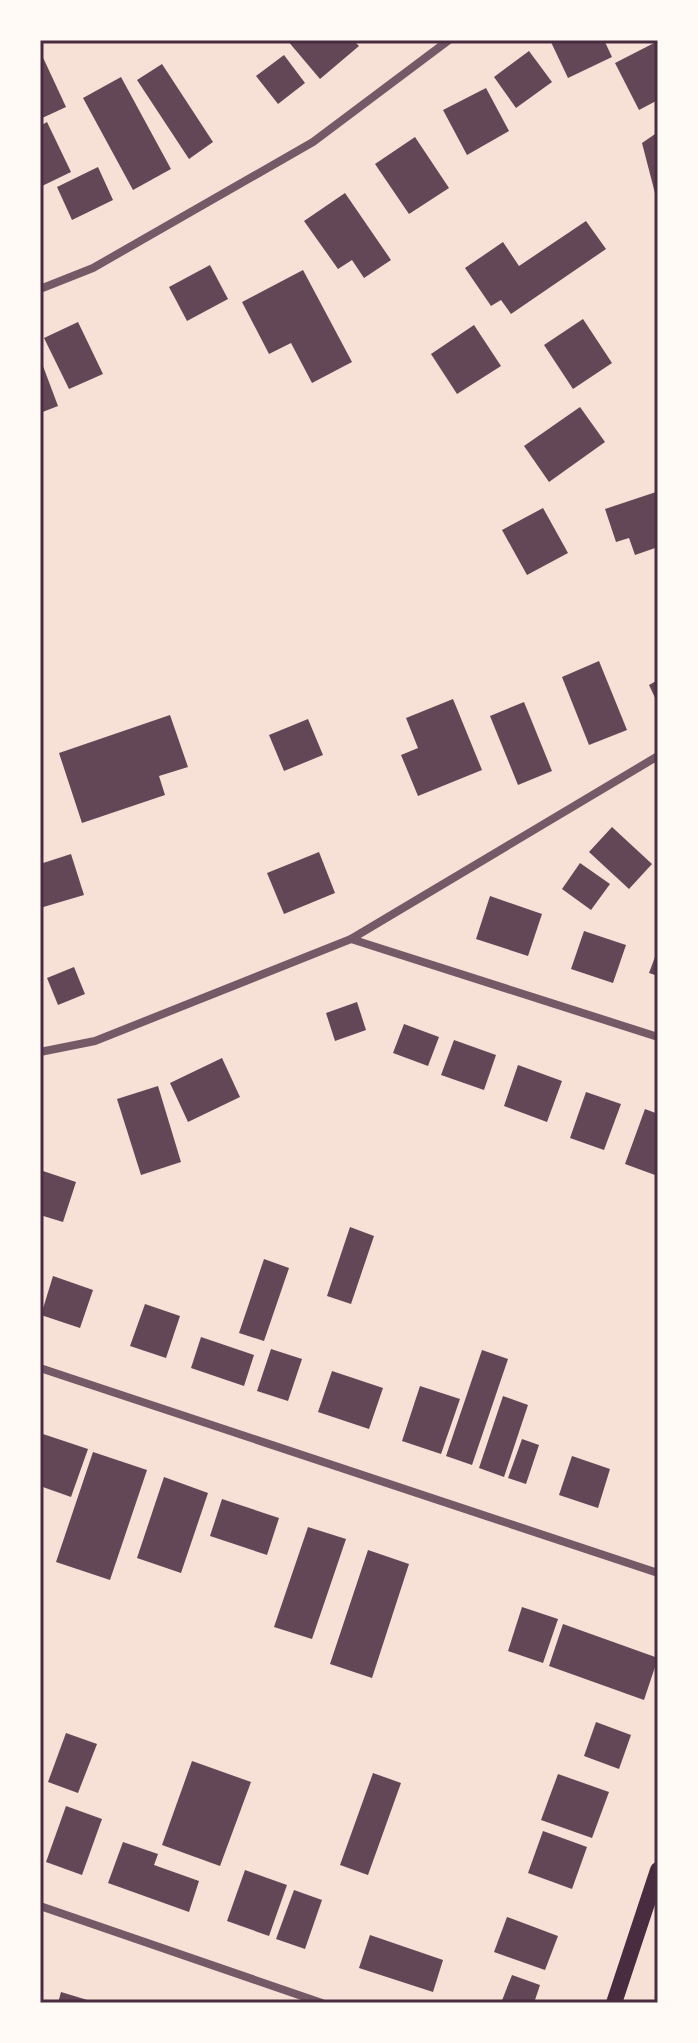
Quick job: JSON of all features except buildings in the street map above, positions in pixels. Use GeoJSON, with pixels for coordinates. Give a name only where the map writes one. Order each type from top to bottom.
{"type":"FeatureCollection","features":[{"type":"Feature","properties":{"kind":"main road"},"geometry":{"type":"LineString","coordinates":[[614,2003],[658,1870]]}},
{"type":"Feature","properties":{"kind":"street"},"geometry":{"type":"LineString","coordinates":[[40,289],[93,268],[313,142],[449,40]]}},
{"type":"Feature","properties":{"kind":"street"},"geometry":{"type":"LineString","coordinates":[[40,1052],[95,1041],[351,939],[658,756]]}},
{"type":"Feature","properties":{"kind":"street"},"geometry":{"type":"LineString","coordinates":[[351,939],[658,1037]]}},
{"type":"Feature","properties":{"kind":"street"},"geometry":{"type":"LineString","coordinates":[[40,1368],[658,1573]]}},
{"type":"Feature","properties":{"kind":"street"},"geometry":{"type":"LineString","coordinates":[[40,1906],[322,2003]]}}]}
